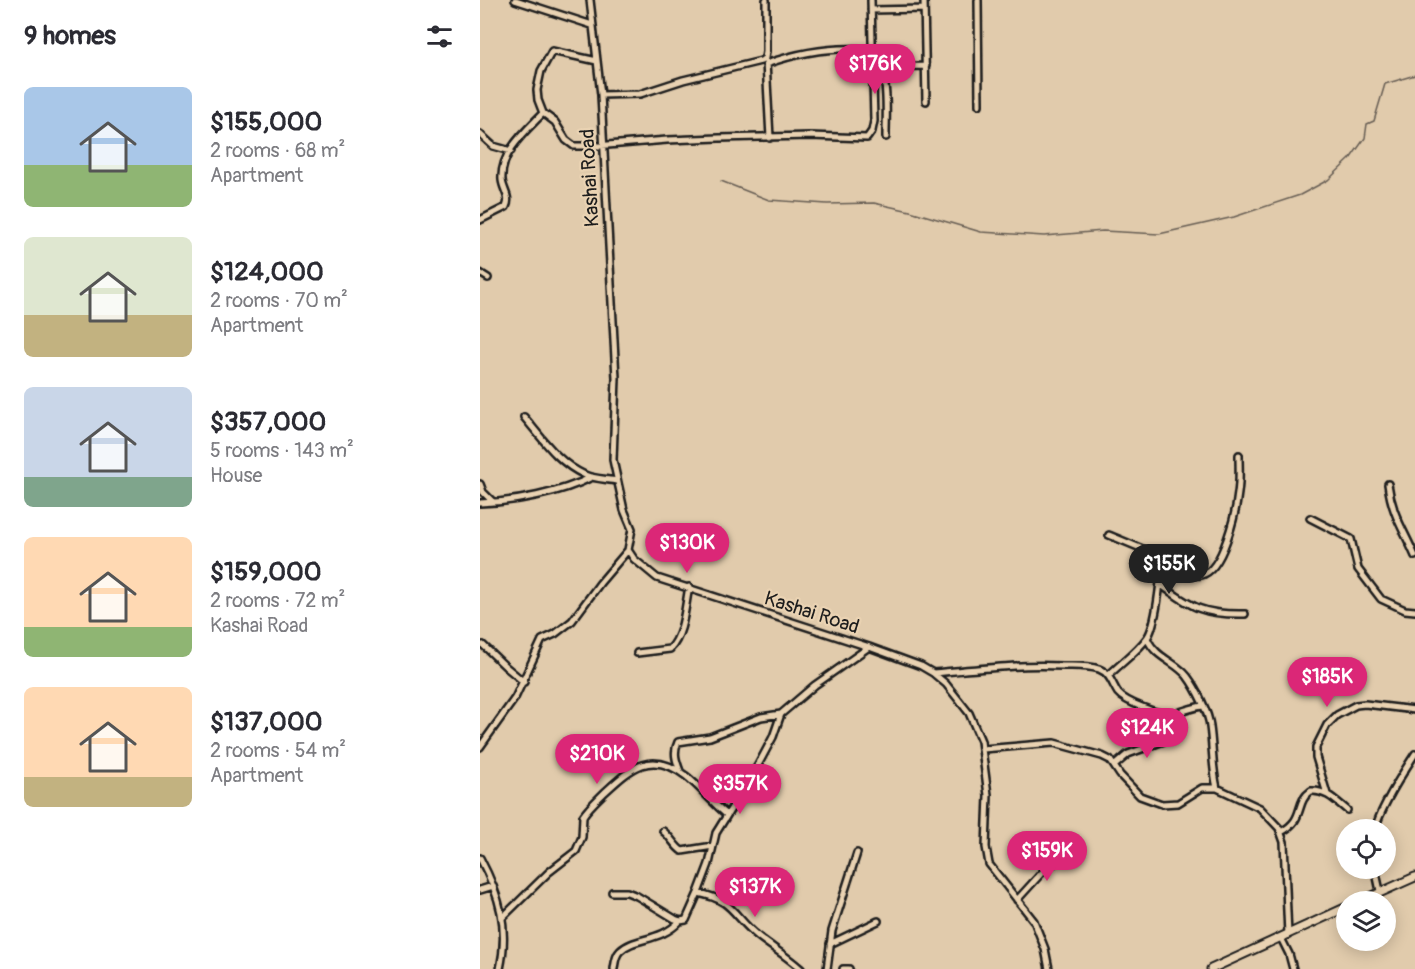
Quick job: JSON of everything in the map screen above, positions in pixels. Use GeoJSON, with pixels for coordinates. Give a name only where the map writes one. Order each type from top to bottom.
{"type":"FeatureCollection","features":[{"type":"Feature","properties":{"kind":"main road"},"geometry":{"type":"LineString","coordinates":[[1380,891],[1415,877]]}},
{"type":"Feature","properties":{"kind":"main road"},"geometry":{"type":"LineString","coordinates":[[1211,969],[1336,912]]}},
{"type":"Feature","properties":{"kind":"street"},"geometry":{"type":"LineString","coordinates":[[515,0],[592,25]]}},
{"type":"Feature","properties":{"kind":"street","name":"Kashai Road"},"geometry":{"type":"LineString","coordinates":[[590,0],[601,95],[616,378],[613,460],[624,510],[632,529],[628,550],[634,560],[657,578],[869,646],[921,666],[933,673],[957,696],[969,713],[982,749],[988,795],[986,847],[989,864],[1034,921],[1045,949],[1049,969]]}},
{"type":"Feature","properties":{"kind":"street"},"geometry":{"type":"LineString","coordinates":[[765,0],[767,44],[765,61],[770,138]]}},
{"type":"Feature","properties":{"kind":"street"},"geometry":{"type":"LineString","coordinates":[[597,61],[552,51],[546,59],[538,84],[538,100],[543,113],[555,122],[570,144],[579,147],[681,139],[810,136],[867,138],[872,131],[874,121],[871,0]]}},
{"type":"Feature","properties":{"kind":"street"},"geometry":{"type":"LineString","coordinates":[[924,0],[926,101]]}},
{"type":"Feature","properties":{"kind":"street"},"geometry":{"type":"LineString","coordinates":[[978,0],[979,105]]}},
{"type":"Feature","properties":{"kind":"street"},"geometry":{"type":"LineString","coordinates":[[871,10],[924,9]]}},
{"type":"Feature","properties":{"kind":"street"},"geometry":{"type":"LineString","coordinates":[[601,95],[640,94],[683,80],[803,52],[845,48],[872,50]]}},
{"type":"Feature","properties":{"kind":"street"},"geometry":{"type":"LineString","coordinates":[[872,50],[883,67],[887,96],[886,137]]}},
{"type":"Feature","properties":{"kind":"street"},"geometry":{"type":"LineString","coordinates":[[883,67],[926,66]]}},
{"type":"Feature","properties":{"kind":"street"},"geometry":{"type":"LineString","coordinates":[[480,220],[486,215],[504,209],[508,204],[508,197],[502,184],[502,169],[517,140],[543,113]]}},
{"type":"Feature","properties":{"kind":"street"},"geometry":{"type":"LineString","coordinates":[[480,134],[492,146],[511,151]]}},
{"type":"Feature","properties":{"kind":"street"},"geometry":{"type":"LineString","coordinates":[[480,273],[488,278]]}},
{"type":"Feature","properties":{"kind":"street"},"geometry":{"type":"LineString","coordinates":[[524,417],[556,455],[576,470],[592,477],[617,481]]}},
{"type":"Feature","properties":{"kind":"street"},"geometry":{"type":"LineString","coordinates":[[1109,535],[1150,552],[1161,563],[1195,575],[1207,573],[1214,567],[1229,532],[1239,492],[1239,455]]}},
{"type":"Feature","properties":{"kind":"street"},"geometry":{"type":"LineString","coordinates":[[480,503],[566,488],[592,477]]}},
{"type":"Feature","properties":{"kind":"street"},"geometry":{"type":"LineString","coordinates":[[480,484],[483,492],[492,502]]}},
{"type":"Feature","properties":{"kind":"street"},"geometry":{"type":"LineString","coordinates":[[1388,484],[1394,516],[1415,556]]}},
{"type":"Feature","properties":{"kind":"street"},"geometry":{"type":"LineString","coordinates":[[1310,518],[1351,539],[1360,573],[1381,599],[1405,610],[1415,611]]}},
{"type":"Feature","properties":{"kind":"street"},"geometry":{"type":"LineString","coordinates":[[480,747],[524,682],[542,640],[555,634],[572,621],[628,550]]}},
{"type":"Feature","properties":{"kind":"street"},"geometry":{"type":"LineString","coordinates":[[1108,675],[1147,638],[1150,632],[1160,584],[1161,563]]}},
{"type":"Feature","properties":{"kind":"street"},"geometry":{"type":"LineString","coordinates":[[1160,584],[1196,609],[1223,615],[1245,614]]}},
{"type":"Feature","properties":{"kind":"street"},"geometry":{"type":"LineString","coordinates":[[637,653],[670,649],[674,645],[679,633],[689,587]]}},
{"type":"Feature","properties":{"kind":"street"},"geometry":{"type":"LineString","coordinates":[[1147,638],[1161,657],[1188,677],[1203,706],[1210,726],[1212,764],[1217,788]]}},
{"type":"Feature","properties":{"kind":"street"},"geometry":{"type":"LineString","coordinates":[[483,645],[524,682]]}},
{"type":"Feature","properties":{"kind":"street"},"geometry":{"type":"LineString","coordinates":[[614,969],[619,951],[627,946],[665,934],[680,921],[688,918],[699,893],[716,833],[757,767],[782,714],[822,680],[869,646]]}},
{"type":"Feature","properties":{"kind":"street"},"geometry":{"type":"LineString","coordinates":[[933,673],[1017,665],[1090,667],[1102,670],[1108,675],[1124,699],[1161,714],[1174,714],[1203,706]]}},
{"type":"Feature","properties":{"kind":"street"},"geometry":{"type":"LineString","coordinates":[[1327,794],[1316,757],[1316,747],[1327,725],[1337,715],[1356,705],[1365,704],[1415,710]]}},
{"type":"Feature","properties":{"kind":"street"},"geometry":{"type":"LineString","coordinates":[[680,772],[675,749],[678,741],[710,737],[761,717],[782,714]]}},
{"type":"Feature","properties":{"kind":"street"},"geometry":{"type":"LineString","coordinates":[[1114,766],[1128,754],[1172,738]]}},
{"type":"Feature","properties":{"kind":"street"},"geometry":{"type":"LineString","coordinates":[[982,749],[1054,743],[1107,758],[1120,776],[1140,795],[1156,803],[1174,804],[1202,788],[1217,788],[1260,808],[1277,824],[1281,832],[1286,870],[1284,936],[1293,969]]}},
{"type":"Feature","properties":{"kind":"street"},"geometry":{"type":"LineString","coordinates":[[1379,819],[1415,754]]}},
{"type":"Feature","properties":{"kind":"street"},"geometry":{"type":"LineString","coordinates":[[503,917],[549,872],[576,851],[582,837],[583,816],[617,779],[633,768],[648,764],[664,765],[680,772],[726,814]]}},
{"type":"Feature","properties":{"kind":"street"},"geometry":{"type":"LineString","coordinates":[[1281,832],[1294,824],[1303,800],[1308,793],[1316,790],[1327,794],[1347,810]]}},
{"type":"Feature","properties":{"kind":"street"},"geometry":{"type":"LineString","coordinates":[[663,831],[682,851],[713,846]]}},
{"type":"Feature","properties":{"kind":"street"},"geometry":{"type":"LineString","coordinates":[[827,969],[830,944],[856,853]]}},
{"type":"Feature","properties":{"kind":"street"},"geometry":{"type":"LineString","coordinates":[[1017,900],[1048,866],[1072,855]]}},
{"type":"Feature","properties":{"kind":"street"},"geometry":{"type":"LineString","coordinates":[[480,858],[493,886],[503,917],[504,945],[500,969]]}},
{"type":"Feature","properties":{"kind":"street"},"geometry":{"type":"LineString","coordinates":[[1377,879],[1380,891]]}},
{"type":"Feature","properties":{"kind":"street"},"geometry":{"type":"LineString","coordinates":[[480,890],[493,886]]}},
{"type":"Feature","properties":{"kind":"street"},"geometry":{"type":"LineString","coordinates":[[612,892],[627,892],[637,896],[680,921]]}},
{"type":"Feature","properties":{"kind":"street"},"geometry":{"type":"LineString","coordinates":[[699,893],[717,897],[729,905],[759,937],[801,969]]}},
{"type":"Feature","properties":{"kind":"street"},"geometry":{"type":"LineString","coordinates":[[830,944],[878,921]]}},
{"type":"Feature","properties":{"kind":"street"},"geometry":{"type":"LineString","coordinates":[[843,969],[849,969]]}},
{"type":"Feature","properties":{"kind":"waterway"},"geometry":{"type":"LineString","coordinates":[[721,181],[769,200],[827,204],[874,203],[981,232],[1044,236],[1103,231],[1159,234],[1234,217],[1300,195],[1328,180],[1350,159],[1365,138],[1367,124],[1374,121],[1385,84],[1415,75]]}}]}
